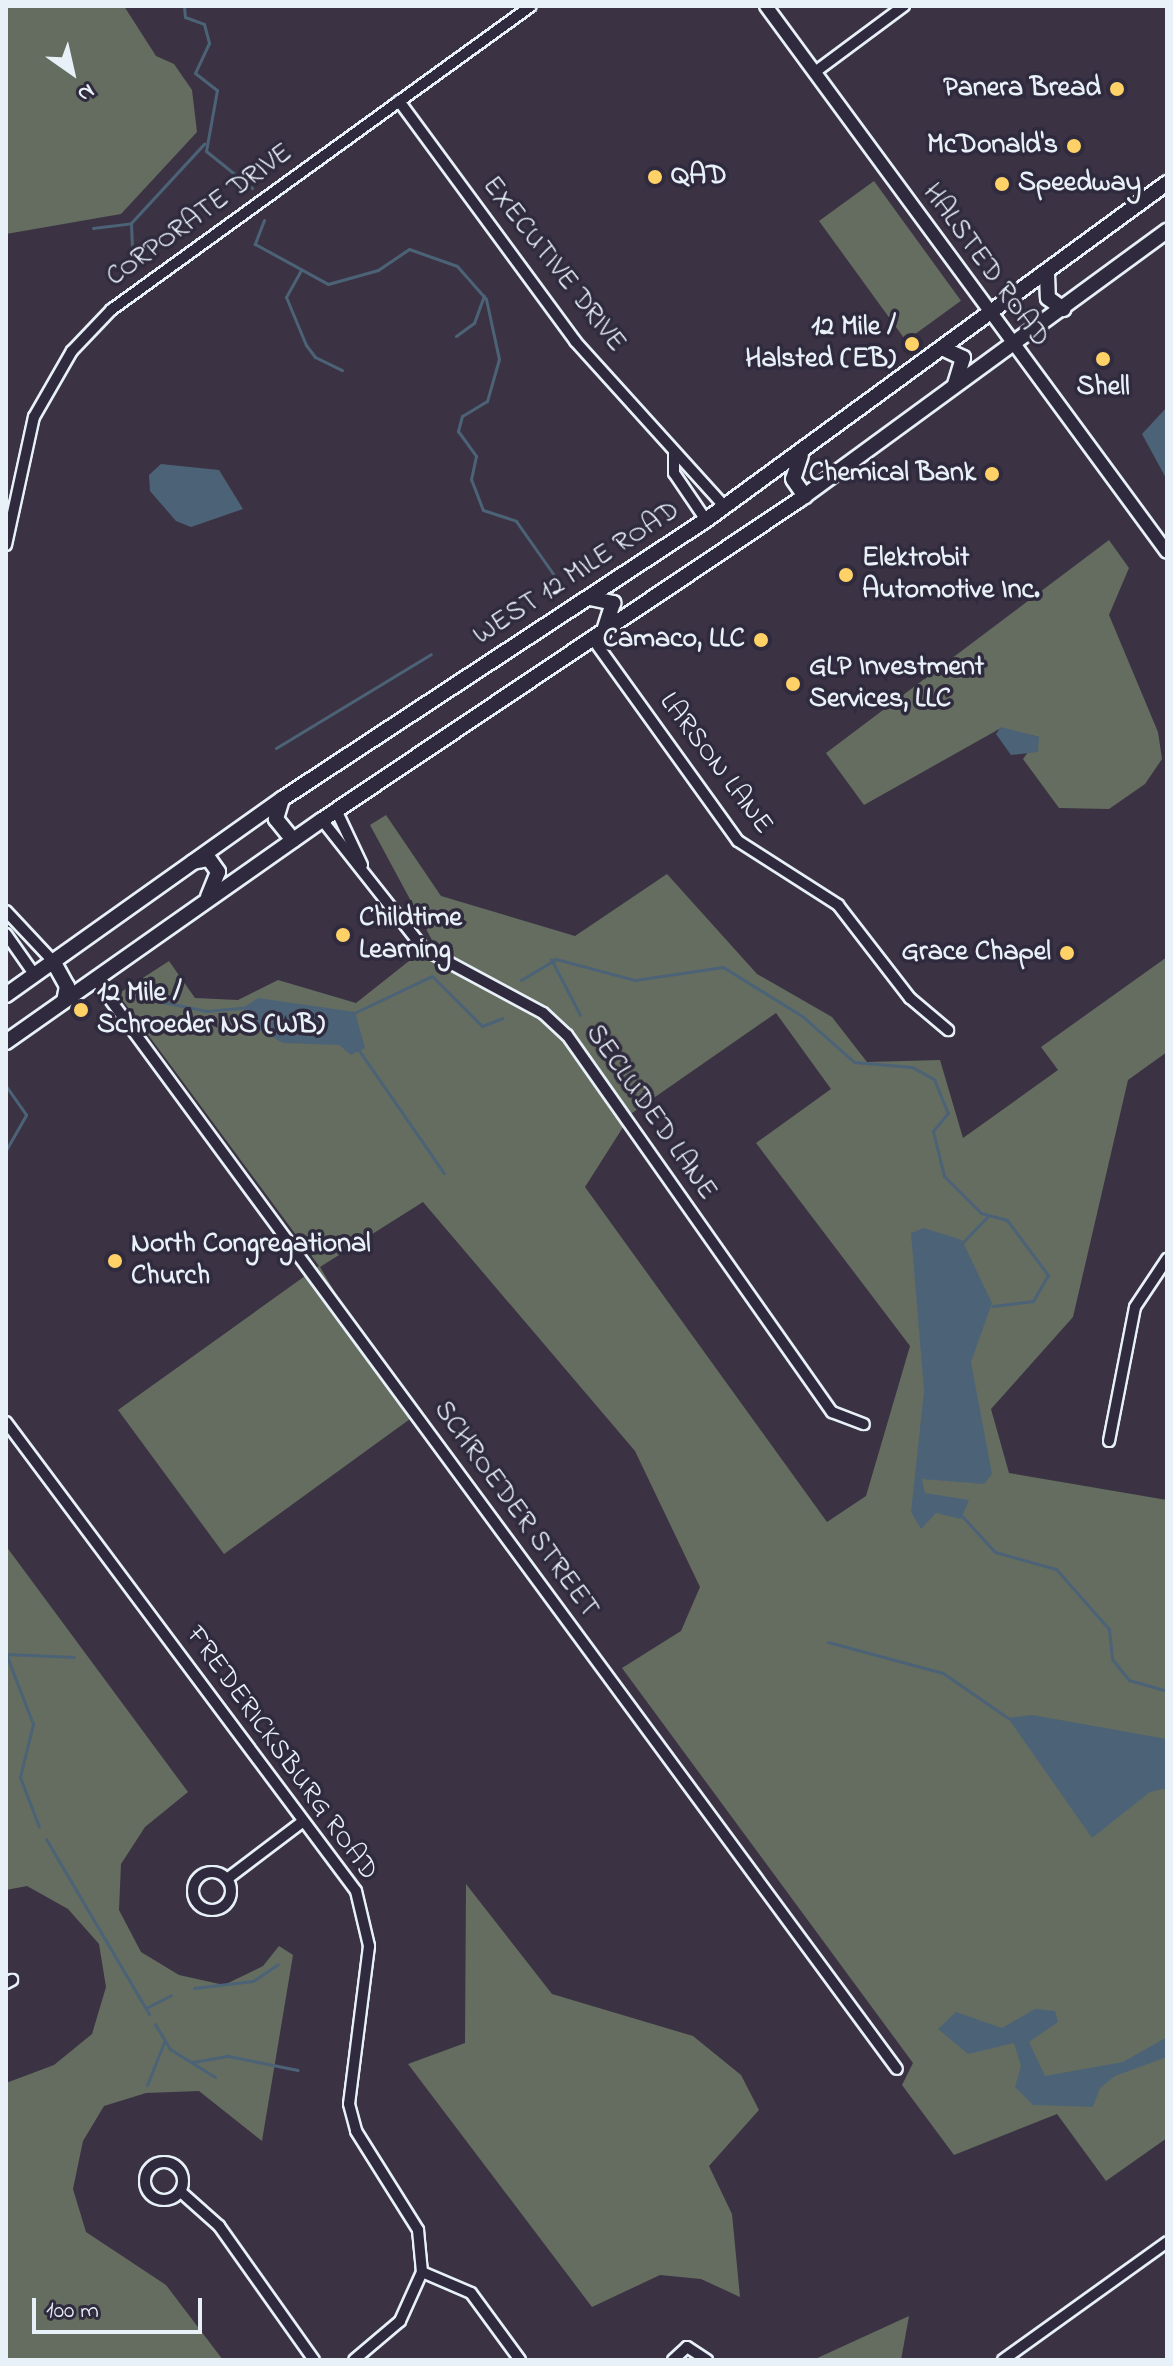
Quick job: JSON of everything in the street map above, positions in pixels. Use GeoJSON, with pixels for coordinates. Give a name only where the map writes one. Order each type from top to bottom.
{"type":"FeatureCollection","features":[{"type":"Feature","properties":{"kind":"main road","name":"WEST 12 MILE ROAD"},"geometry":{"type":"LineString","coordinates":[[6,995],[282,799],[725,507],[1167,183]]}},
{"type":"Feature","properties":{"kind":"main road"},"geometry":{"type":"LineString","coordinates":[[6,1042],[336,810],[595,642],[805,496],[1167,231]]}},
{"type":"Feature","properties":{"kind":"main road"},"geometry":{"type":"LineString","coordinates":[[1047,273],[1048,298],[1063,309]]}},
{"type":"Feature","properties":{"kind":"main road"},"geometry":{"type":"LineString","coordinates":[[944,349],[955,351],[964,366],[950,392]]}},
{"type":"Feature","properties":{"kind":"main road"},"geometry":{"type":"LineString","coordinates":[[803,451],[793,479],[805,496]]}},
{"type":"Feature","properties":{"kind":"main road"},"geometry":{"type":"LineString","coordinates":[[585,600],[601,595],[613,603],[609,626],[595,642]]}},
{"type":"Feature","properties":{"kind":"main road"},"geometry":{"type":"LineString","coordinates":[[282,799],[276,819],[293,840]]}},
{"type":"Feature","properties":{"kind":"main road"},"geometry":{"type":"LineString","coordinates":[[189,863],[209,859],[218,872],[206,900]]}},
{"type":"Feature","properties":{"kind":"main road"},"geometry":{"type":"LineString","coordinates":[[53,961],[67,986],[64,1001]]}},
{"type":"Feature","properties":{"kind":"street","name":"CORPORATE DRIVE"},"geometry":{"type":"LineString","coordinates":[[6,545],[34,417],[72,351],[111,310],[531,6]]}},
{"type":"Feature","properties":{"kind":"street","name":"HALSTED ROAD"},"geometry":{"type":"LineString","coordinates":[[766,6],[1167,552]]}},
{"type":"Feature","properties":{"kind":"street"},"geometry":{"type":"LineString","coordinates":[[815,72],[904,6]]}},
{"type":"Feature","properties":{"kind":"street","name":"EXECUTIVE DRIVE"},"geometry":{"type":"LineString","coordinates":[[399,101],[575,341],[674,453],[692,462],[725,507]]}},
{"type":"Feature","properties":{"kind":"street","name":"EXECUTIVE DRIVE"},"geometry":{"type":"LineString","coordinates":[[674,453],[674,473],[706,520]]}},
{"type":"Feature","properties":{"kind":"street","name":"LARSON LANE"},"geometry":{"type":"LineString","coordinates":[[595,642],[738,841],[838,905],[910,998],[948,1030]]}},
{"type":"Feature","properties":{"kind":"street","name":"SECLUDED LANE"},"geometry":{"type":"LineString","coordinates":[[336,810],[362,865]]}},
{"type":"Feature","properties":{"kind":"street","name":"SECLUDED LANE"},"geometry":{"type":"LineString","coordinates":[[322,820],[362,865],[424,949],[543,1013],[567,1035],[832,1412],[864,1424]]}},
{"type":"Feature","properties":{"kind":"street"},"geometry":{"type":"LineString","coordinates":[[6,911],[53,961]]}},
{"type":"Feature","properties":{"kind":"street"},"geometry":{"type":"LineString","coordinates":[[6,934],[34,974]]}},
{"type":"Feature","properties":{"kind":"street","name":"SCHROEDER STREET"},"geometry":{"type":"LineString","coordinates":[[95,979],[897,2069]]}},
{"type":"Feature","properties":{"kind":"street"},"geometry":{"type":"LineString","coordinates":[[1109,1441],[1135,1307],[1167,1259]]}},
{"type":"Feature","properties":{"kind":"street","name":"FREDERICKSBURG ROAD"},"geometry":{"type":"LineString","coordinates":[[6,1422],[356,1891],[367,1921],[349,2104],[356,2131],[418,2230],[422,2272],[400,2321],[354,2360]]}},
{"type":"Feature","properties":{"kind":"street"},"geometry":{"type":"LineString","coordinates":[[227,1879],[302,1822]]}},
{"type":"Feature","properties":{"kind":"street"},"geometry":{"type":"LineString","coordinates":[[182,2193],[219,2226],[314,2360]]}},
{"type":"Feature","properties":{"kind":"street"},"geometry":{"type":"LineString","coordinates":[[1003,2360],[1167,2242]]}},
{"type":"Feature","properties":{"kind":"street"},"geometry":{"type":"LineString","coordinates":[[422,2272],[471,2293],[520,2360]]}},
{"type":"Feature","properties":{"kind":"street"},"geometry":{"type":"LineString","coordinates":[[673,2360],[687,2347],[707,2360]]}},
{"type":"Feature","properties":{"kind":"green space"},"geometry":{"type":"Polygon","coordinates":[[[6,6],[124,6],[156,56],[174,64],[192,90],[197,132],[121,214],[6,234],[6,6]]]}},
{"type":"Feature","properties":{"kind":"green space"},"geometry":{"type":"Polygon","coordinates":[[[874,181],[961,301],[906,341],[819,221],[874,181]]]}},
{"type":"Feature","properties":{"kind":"green space"},"geometry":{"type":"Polygon","coordinates":[[[1109,540],[1129,568],[1109,615],[1158,732],[1162,759],[1145,784],[1109,809],[1059,808],[1023,759],[1039,737],[1001,728],[864,805],[826,753],[1109,540]]]}},
{"type":"Feature","properties":{"kind":"green space"},"geometry":{"type":"Polygon","coordinates":[[[386,815],[441,896],[575,936],[667,874],[757,974],[832,1017],[867,1062],[940,1060],[963,1138],[1058,1070],[1041,1047],[1167,957],[1167,1052],[1128,1080],[1073,1317],[991,1409],[1009,1473],[1167,1500],[1167,2138],[1106,2181],[1057,2114],[954,2155],[902,2085],[913,2063],[622,1668],[681,1631],[700,1587],[635,1451],[423,1202],[320,1267],[410,1419],[224,1554],[118,1410],[319,1266],[118,994],[169,961],[195,998],[238,1000],[278,980],[356,1003],[433,942],[370,825],[386,815]],[[776,1013],[632,1113],[585,1187],[827,1522],[866,1496],[910,1346],[756,1143],[831,1089],[776,1013]]]}},
{"type":"Feature","properties":{"kind":"green space"},"geometry":{"type":"Polygon","coordinates":[[[6,1546],[188,1792],[145,1827],[121,1864],[119,1910],[141,1952],[179,1975],[224,1985],[263,1966],[279,1946],[293,1955],[262,2141],[199,2091],[146,2093],[104,2106],[83,2141],[73,2189],[86,2232],[166,2285],[223,2360],[6,2360],[6,2083],[54,2065],[92,2034],[106,1987],[99,1944],[68,1909],[27,1886],[6,1890],[6,1546]]]}},
{"type":"Feature","properties":{"kind":"green space"},"geometry":{"type":"Polygon","coordinates":[[[466,1884],[552,1994],[693,2036],[741,2075],[759,2110],[709,2166],[732,2214],[740,2297],[701,2279],[660,2275],[592,2307],[408,2064],[465,2043],[466,1884]]]}},
{"type":"Feature","properties":{"kind":"green space"},"geometry":{"type":"Polygon","coordinates":[[[909,2316],[901,2360],[813,2360],[909,2316]]]}},
{"type":"Feature","properties":{"kind":"water"},"geometry":{"type":"Polygon","coordinates":[[[1167,407],[1167,480],[1142,434],[1167,407]]]}},
{"type":"Feature","properties":{"kind":"water"},"geometry":{"type":"Polygon","coordinates":[[[161,464],[219,470],[243,509],[191,527],[176,521],[150,491],[149,475],[161,464]]]}},
{"type":"Feature","properties":{"kind":"water"},"geometry":{"type":"Polygon","coordinates":[[[1001,727],[1039,737],[1038,752],[1011,755],[996,734],[1001,727]]]}},
{"type":"Feature","properties":{"kind":"water"},"geometry":{"type":"Polygon","coordinates":[[[258,998],[355,1012],[365,1048],[351,1055],[339,1045],[283,1043],[246,1022],[243,1008],[258,998]]]}},
{"type":"Feature","properties":{"kind":"water"},"geometry":{"type":"Polygon","coordinates":[[[924,1228],[962,1240],[992,1303],[971,1362],[992,1474],[984,1484],[922,1479],[925,1493],[969,1500],[961,1519],[936,1513],[921,1529],[911,1512],[924,1391],[911,1233],[924,1228]]]}},
{"type":"Feature","properties":{"kind":"water"},"geometry":{"type":"Polygon","coordinates":[[[1032,1715],[1167,1739],[1167,1788],[1150,1792],[1092,1838],[1008,1718],[1032,1715]]]}},
{"type":"Feature","properties":{"kind":"water"},"geometry":{"type":"Polygon","coordinates":[[[1035,2009],[1055,2011],[1058,2022],[1029,2042],[1045,2076],[1123,2062],[1167,2037],[1167,2057],[1115,2076],[1100,2088],[1093,2107],[1033,2105],[1015,2087],[1021,2066],[1014,2043],[968,2054],[938,2029],[956,2012],[1002,2028],[1035,2009]]]}},
{"type":"Feature","properties":{"kind":"waterway"},"geometry":{"type":"LineString","coordinates":[[184,6],[185,17],[204,24],[209,43],[195,73],[217,90],[206,151],[252,188]]}},
{"type":"Feature","properties":{"kind":"waterway"},"geometry":{"type":"LineString","coordinates":[[133,271],[131,223],[204,144]]}},
{"type":"Feature","properties":{"kind":"waterway"},"geometry":{"type":"LineString","coordinates":[[264,220],[255,244],[328,284],[378,270],[409,249],[457,266],[486,299],[499,359],[487,401],[462,416],[458,431],[476,456],[471,479],[483,510],[516,521],[554,575]]}},
{"type":"Feature","properties":{"kind":"waterway"},"geometry":{"type":"LineString","coordinates":[[93,228],[131,223]]}},
{"type":"Feature","properties":{"kind":"waterway"},"geometry":{"type":"LineString","coordinates":[[301,270],[286,297],[306,345],[315,357],[342,370]]}},
{"type":"Feature","properties":{"kind":"waterway"},"geometry":{"type":"LineString","coordinates":[[456,336],[474,323],[484,296]]}},
{"type":"Feature","properties":{"kind":"waterway"},"geometry":{"type":"LineString","coordinates":[[276,748],[431,654]]}},
{"type":"Feature","properties":{"kind":"waterway"},"geometry":{"type":"LineString","coordinates":[[551,959],[580,1015]]}},
{"type":"Feature","properties":{"kind":"waterway"},"geometry":{"type":"LineString","coordinates":[[521,980],[556,959],[635,980],[723,967],[802,1016],[854,1062],[912,1067],[934,1079],[948,1113],[933,1131],[944,1176],[981,1213],[1007,1220],[1048,1275],[1033,1301],[992,1306]]}},
{"type":"Feature","properties":{"kind":"waterway"},"geometry":{"type":"LineString","coordinates":[[354,1013],[432,976],[482,1026],[503,1018]]}},
{"type":"Feature","properties":{"kind":"waterway"},"geometry":{"type":"LineString","coordinates":[[129,995],[206,1011],[243,1008]]}},
{"type":"Feature","properties":{"kind":"waterway"},"geometry":{"type":"LineString","coordinates":[[358,1049],[444,1173]]}},
{"type":"Feature","properties":{"kind":"waterway"},"geometry":{"type":"LineString","coordinates":[[6,1086],[26,1115],[6,1150]]}},
{"type":"Feature","properties":{"kind":"waterway"},"geometry":{"type":"LineString","coordinates":[[963,1242],[987,1217]]}},
{"type":"Feature","properties":{"kind":"waterway"},"geometry":{"type":"LineString","coordinates":[[962,1516],[995,1552],[1056,1569],[1109,1629],[1112,1659],[1129,1680],[1167,1691]]}},
{"type":"Feature","properties":{"kind":"waterway"},"geometry":{"type":"LineString","coordinates":[[6,1624],[6,1645]]}},
{"type":"Feature","properties":{"kind":"waterway"},"geometry":{"type":"LineString","coordinates":[[828,1642],[943,1673],[1008,1718]]}},
{"type":"Feature","properties":{"kind":"waterway"},"geometry":{"type":"LineString","coordinates":[[6,1654],[33,1724],[20,1777],[39,1827]]}},
{"type":"Feature","properties":{"kind":"waterway"},"geometry":{"type":"LineString","coordinates":[[7,1654],[74,1657]]}},
{"type":"Feature","properties":{"kind":"waterway"},"geometry":{"type":"LineString","coordinates":[[46,1839],[149,2014]]}},
{"type":"Feature","properties":{"kind":"waterway"},"geometry":{"type":"LineString","coordinates":[[194,1988],[253,1981],[278,1964]]}},
{"type":"Feature","properties":{"kind":"waterway"},"geometry":{"type":"LineString","coordinates":[[146,2008],[171,1995]]}},
{"type":"Feature","properties":{"kind":"waterway"},"geometry":{"type":"LineString","coordinates":[[155,2024],[170,2049],[215,2077]]}},
{"type":"Feature","properties":{"kind":"waterway"},"geometry":{"type":"LineString","coordinates":[[147,2085],[164,2042]]}},
{"type":"Feature","properties":{"kind":"waterway"},"geometry":{"type":"LineString","coordinates":[[193,2062],[228,2056],[298,2070]]}},
{"type":"Feature","properties":{"kind":"place","name":"Panera Bread"},"geometry":{"type":"Point","coordinates":[1117,89]}},
{"type":"Feature","properties":{"kind":"place","name":"McDonald's"},"geometry":{"type":"Point","coordinates":[1074,146]}},
{"type":"Feature","properties":{"kind":"place","name":"QAD"},"geometry":{"type":"Point","coordinates":[655,177]}},
{"type":"Feature","properties":{"kind":"place","name":"Speedway"},"geometry":{"type":"Point","coordinates":[1002,184]}},
{"type":"Feature","properties":{"kind":"place","name":"12 Mile / Halsted (EB)"},"geometry":{"type":"Point","coordinates":[912,344]}},
{"type":"Feature","properties":{"kind":"place","name":"Shell"},"geometry":{"type":"Point","coordinates":[1103,359]}},
{"type":"Feature","properties":{"kind":"place","name":"Chemical Bank"},"geometry":{"type":"Point","coordinates":[992,474]}},
{"type":"Feature","properties":{"kind":"place","name":"Elektrobit Automotive Inc."},"geometry":{"type":"Point","coordinates":[846,575]}},
{"type":"Feature","properties":{"kind":"place","name":"Camaco, LLC"},"geometry":{"type":"Point","coordinates":[761,640]}},
{"type":"Feature","properties":{"kind":"place","name":"GLP Investment Services, LLC"},"geometry":{"type":"Point","coordinates":[793,684]}},
{"type":"Feature","properties":{"kind":"place","name":"Childtime Learning"},"geometry":{"type":"Point","coordinates":[343,935]}},
{"type":"Feature","properties":{"kind":"place","name":"Grace Chapel"},"geometry":{"type":"Point","coordinates":[1067,953]}},
{"type":"Feature","properties":{"kind":"place","name":"12 Mile / Schroeder NS (WB)"},"geometry":{"type":"Point","coordinates":[81,1010]}},
{"type":"Feature","properties":{"kind":"place","name":"North Congregational Church"},"geometry":{"type":"Point","coordinates":[115,1261]}}]}
